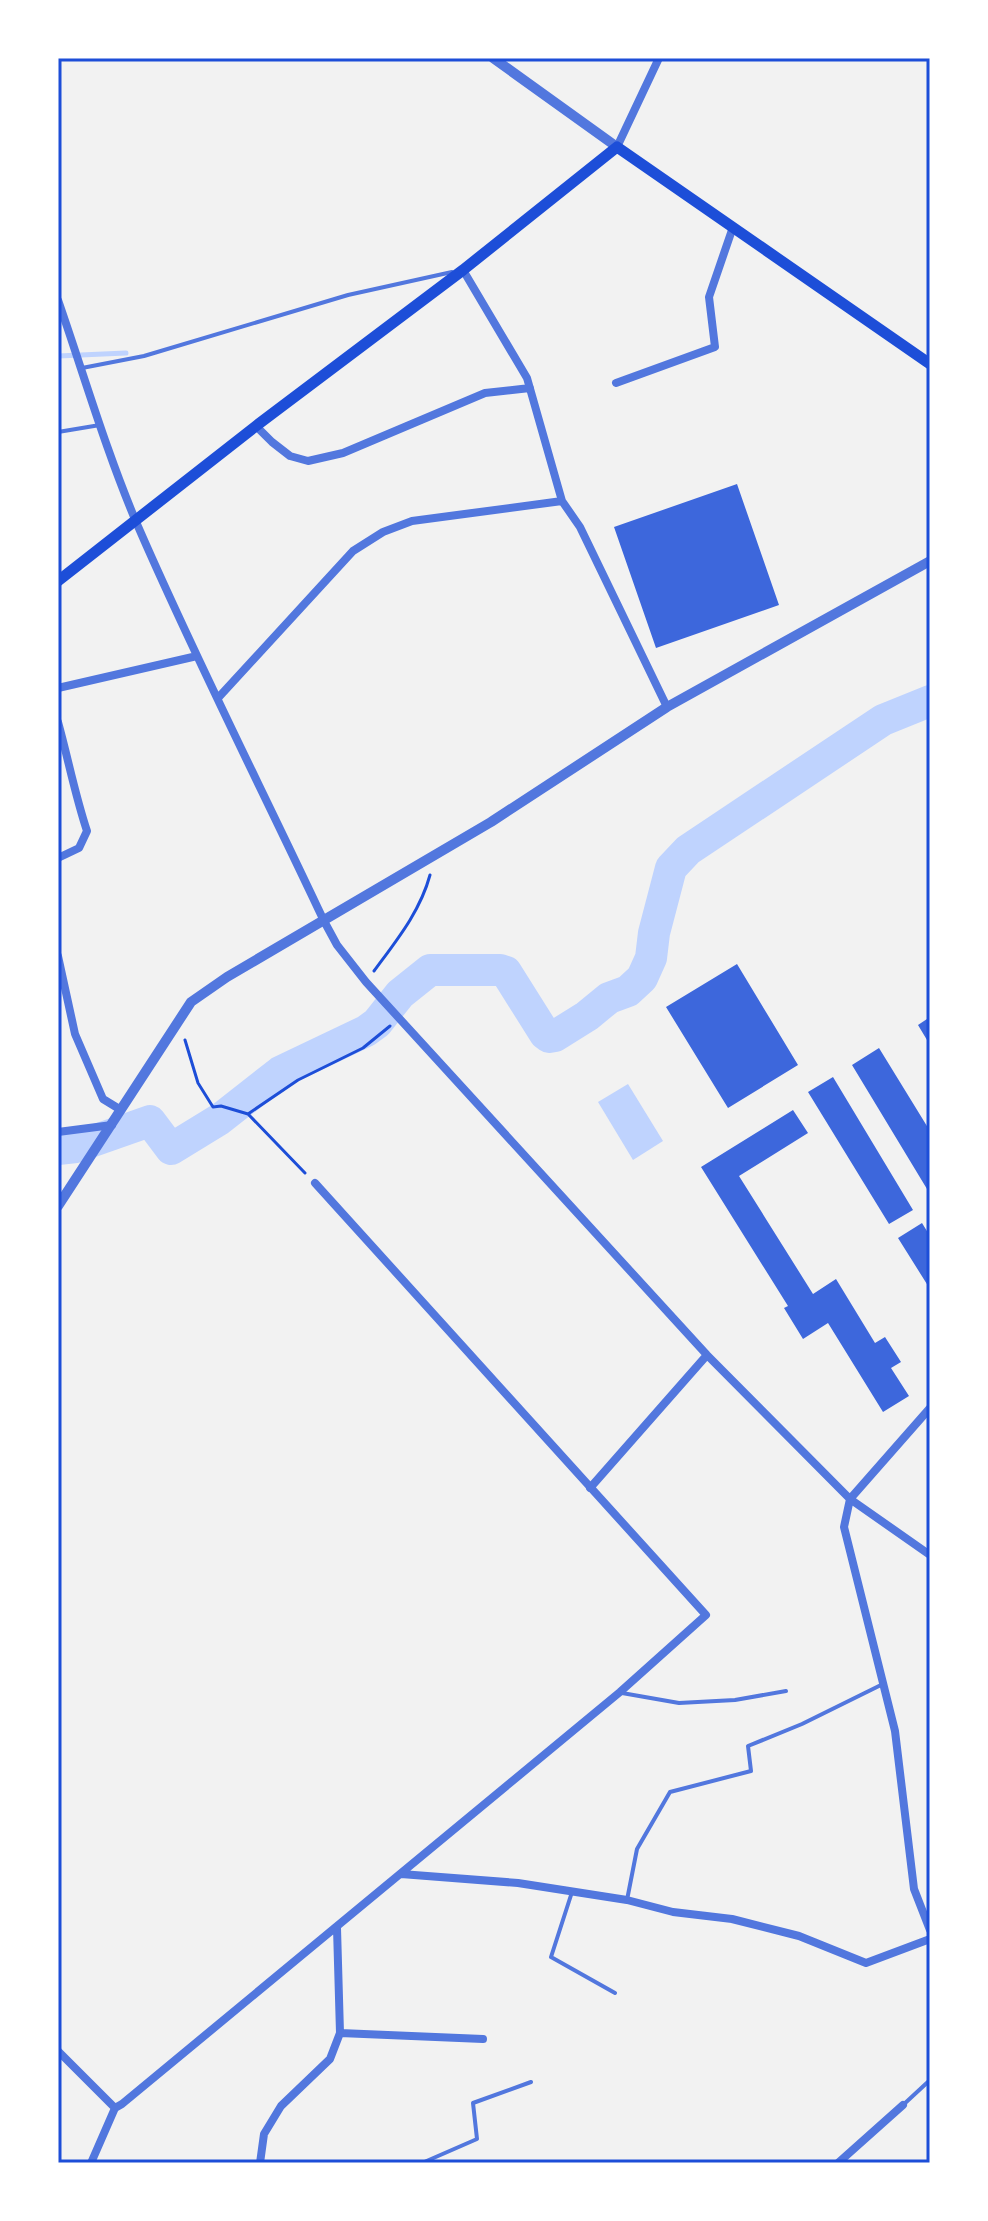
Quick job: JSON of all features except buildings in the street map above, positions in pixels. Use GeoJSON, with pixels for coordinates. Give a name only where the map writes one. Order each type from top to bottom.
{"type":"FeatureCollection","features":[{"type":"Feature","properties":{"kind":"main road"},"geometry":{"type":"LineString","coordinates":[[58,581],[463,270],[617,147],[930,364]]}},
{"type":"Feature","properties":{"kind":"street"},"geometry":{"type":"LineString","coordinates":[[493,58],[617,147],[659,58]]}},
{"type":"Feature","properties":{"kind":"street"},"geometry":{"type":"LineString","coordinates":[[616,383],[715,347],[709,297],[733,227]]}},
{"type":"Feature","properties":{"kind":"street"},"geometry":{"type":"LineString","coordinates":[[463,270],[527,378],[562,501],[580,527],[667,707]]}},
{"type":"Feature","properties":{"kind":"street"},"geometry":{"type":"LineString","coordinates":[[58,300],[136,521],[197,656],[337,945],[384,1002],[707,1355],[850,1499],[930,1555]]}},
{"type":"Feature","properties":{"kind":"street"},"geometry":{"type":"LineString","coordinates":[[256,426],[290,456],[308,461],[343,453],[485,393],[530,388]]}},
{"type":"Feature","properties":{"kind":"street"},"geometry":{"type":"LineString","coordinates":[[218,698],[353,551],[383,532],[412,521],[562,501]]}},
{"type":"Feature","properties":{"kind":"street"},"geometry":{"type":"LineString","coordinates":[[58,1206],[191,1002],[227,977],[491,822],[667,707],[930,561]]}},
{"type":"Feature","properties":{"kind":"street"},"geometry":{"type":"LineString","coordinates":[[58,688],[197,656]]}},
{"type":"Feature","properties":{"kind":"street"},"geometry":{"type":"LineString","coordinates":[[58,722],[87,831],[79,848],[58,858]]}},
{"type":"Feature","properties":{"kind":"street"},"geometry":{"type":"LineString","coordinates":[[58,956],[75,1034],[103,1099],[121,1110]]}},
{"type":"Feature","properties":{"kind":"street"},"geometry":{"type":"LineString","coordinates":[[58,1132],[112,1125]]}},
{"type":"Feature","properties":{"kind":"street"},"geometry":{"type":"LineString","coordinates":[[91,2163],[115,2108],[620,1692],[706,1615],[315,1183]]}},
{"type":"Feature","properties":{"kind":"street"},"geometry":{"type":"LineString","coordinates":[[590,1488],[707,1355]]}},
{"type":"Feature","properties":{"kind":"street"},"geometry":{"type":"LineString","coordinates":[[930,1408],[850,1499],[844,1527],[895,1731],[914,1889],[930,1930]]}},
{"type":"Feature","properties":{"kind":"street"},"geometry":{"type":"LineString","coordinates":[[401,1874],[518,1883],[627,1900],[673,1912],[732,1919],[799,1936],[866,1963],[930,1939]]}},
{"type":"Feature","properties":{"kind":"street"},"geometry":{"type":"LineString","coordinates":[[260,2163],[264,2134],[281,2106],[330,2059],[340,2033],[337,1928]]}},
{"type":"Feature","properties":{"kind":"street"},"geometry":{"type":"LineString","coordinates":[[340,2033],[483,2039]]}},
{"type":"Feature","properties":{"kind":"street"},"geometry":{"type":"LineString","coordinates":[[58,2051],[115,2108]]}},
{"type":"Feature","properties":{"kind":"street"},"geometry":{"type":"LineString","coordinates":[[838,2163],[903,2105]]}},
{"type":"Feature","properties":{"kind":"lane"},"geometry":{"type":"LineString","coordinates":[[81,368],[144,356],[348,295],[463,270]]}},
{"type":"Feature","properties":{"kind":"lane"},"geometry":{"type":"LineString","coordinates":[[58,432],[100,425]]}},
{"type":"Feature","properties":{"kind":"lane"},"geometry":{"type":"LineString","coordinates":[[627,1900],[637,1849],[670,1792],[751,1771],[748,1746],[802,1724],[883,1684]]}},
{"type":"Feature","properties":{"kind":"lane"},"geometry":{"type":"LineString","coordinates":[[620,1692],[679,1703],[735,1700],[786,1691]]}},
{"type":"Feature","properties":{"kind":"lane"},"geometry":{"type":"LineString","coordinates":[[572,1892],[551,1957],[615,1993]]}},
{"type":"Feature","properties":{"kind":"lane"},"geometry":{"type":"LineString","coordinates":[[903,2105],[930,2080]]}},
{"type":"Feature","properties":{"kind":"lane"},"geometry":{"type":"LineString","coordinates":[[422,2163],[477,2139],[473,2103],[531,2082]]}},
{"type":"Feature","properties":{"kind":"path"},"geometry":{"type":"LineString","coordinates":[[366,982],[424,897],[435,856]]}},
{"type":"Feature","properties":{"kind":"path"},"geometry":{"type":"LineString","coordinates":[[248,1114],[298,1080],[363,1048],[397,1016]]}},
{"type":"Feature","properties":{"kind":"path"},"geometry":{"type":"LineString","coordinates":[[179,1021],[198,1083],[213,1107],[230,1107],[248,1114],[315,1183]]}},
{"type":"Feature","properties":{"kind":"water"},"geometry":{"type":"Polygon","coordinates":[[[628,1084],[663,1141],[633,1160],[598,1102],[628,1084]]]}},
{"type":"Feature","properties":{"kind":"waterway"},"geometry":{"type":"LineString","coordinates":[[58,356],[126,353]]}},
{"type":"Feature","properties":{"kind":"waterway"},"geometry":{"type":"LineString","coordinates":[[58,1149],[76,1147],[150,1121],[171,1149],[220,1119],[280,1072],[366,1031],[377,1023],[400,994],[430,970],[506,972],[545,1034],[555,1036],[609,998],[628,991],[642,978],[651,958],[654,933],[671,868],[688,850],[883,720],[930,701]]}}]}
